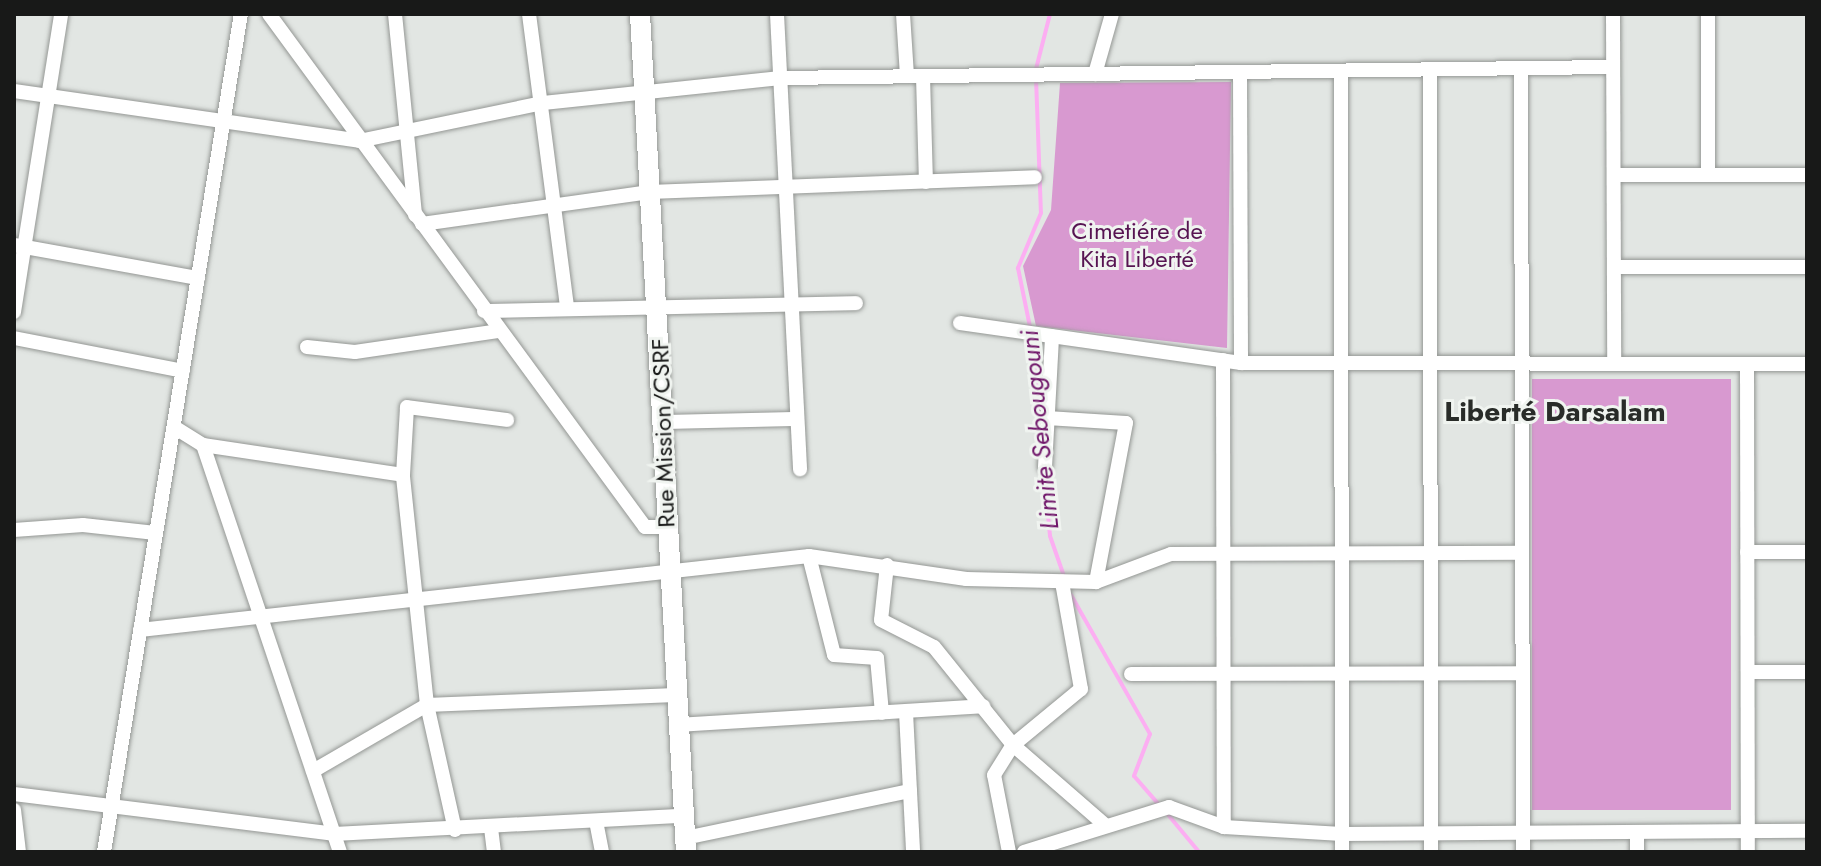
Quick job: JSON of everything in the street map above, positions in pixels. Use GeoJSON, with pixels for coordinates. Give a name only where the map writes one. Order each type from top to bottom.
{"type":"FeatureCollection","features":[{"type":"Feature","properties":{"kind":"main road","name":"Rue Mission/CSRF"},"geometry":{"type":"LineString","coordinates":[[640,14],[676,725],[686,845]]}},
{"type":"Feature","properties":{"kind":"street"},"geometry":{"type":"LineString","coordinates":[[14,312],[19,246],[61,14]]}},
{"type":"Feature","properties":{"kind":"street"},"geometry":{"type":"LineString","coordinates":[[104,852],[241,14]]}},
{"type":"Feature","properties":{"kind":"street"},"geometry":{"type":"LineString","coordinates":[[269,14],[359,141],[645,527],[667,527]]}},
{"type":"Feature","properties":{"kind":"street"},"geometry":{"type":"LineString","coordinates":[[395,14],[418,219]]}},
{"type":"Feature","properties":{"kind":"street"},"geometry":{"type":"LineString","coordinates":[[529,14],[558,202],[567,307]]}},
{"type":"Feature","properties":{"kind":"street"},"geometry":{"type":"LineString","coordinates":[[777,14],[788,303],[800,469]]}},
{"type":"Feature","properties":{"kind":"street"},"geometry":{"type":"LineString","coordinates":[[903,14],[907,76]]}},
{"type":"Feature","properties":{"kind":"street"},"geometry":{"type":"LineString","coordinates":[[1095,74],[1112,14]]}},
{"type":"Feature","properties":{"kind":"street"},"geometry":{"type":"LineString","coordinates":[[1613,14],[1614,363]]}},
{"type":"Feature","properties":{"kind":"street"},"geometry":{"type":"LineString","coordinates":[[1708,14],[1708,175]]}},
{"type":"Feature","properties":{"kind":"street"},"geometry":{"type":"LineString","coordinates":[[14,91],[359,141],[543,103],[644,89],[781,78],[923,76],[1027,70],[1095,74],[1613,67]]}},
{"type":"Feature","properties":{"kind":"street"},"geometry":{"type":"LineString","coordinates":[[1521,68],[1523,852]]}},
{"type":"Feature","properties":{"kind":"street"},"geometry":{"type":"LineString","coordinates":[[1430,69],[1431,852]]}},
{"type":"Feature","properties":{"kind":"street"},"geometry":{"type":"LineString","coordinates":[[1341,71],[1342,852]]}},
{"type":"Feature","properties":{"kind":"street"},"geometry":{"type":"LineString","coordinates":[[1240,72],[1241,363]]}},
{"type":"Feature","properties":{"kind":"street"},"geometry":{"type":"LineString","coordinates":[[923,76],[926,182]]}},
{"type":"Feature","properties":{"kind":"street"},"geometry":{"type":"LineString","coordinates":[[1614,175],[1807,175]]}},
{"type":"Feature","properties":{"kind":"street"},"geometry":{"type":"LineString","coordinates":[[418,219],[650,192],[1035,177]]}},
{"type":"Feature","properties":{"kind":"street"},"geometry":{"type":"LineString","coordinates":[[19,246],[198,278]]}},
{"type":"Feature","properties":{"kind":"street"},"geometry":{"type":"LineString","coordinates":[[1614,267],[1807,267]]}},
{"type":"Feature","properties":{"kind":"street"},"geometry":{"type":"LineString","coordinates":[[484,311],[657,303],[856,303]]}},
{"type":"Feature","properties":{"kind":"street"},"geometry":{"type":"LineString","coordinates":[[960,323],[1241,363],[1807,364]]}},
{"type":"Feature","properties":{"kind":"street"},"geometry":{"type":"LineString","coordinates":[[307,347],[355,352],[499,331]]}},
{"type":"Feature","properties":{"kind":"street"},"geometry":{"type":"LineString","coordinates":[[1045,467],[1052,336]]}},
{"type":"Feature","properties":{"kind":"street"},"geometry":{"type":"LineString","coordinates":[[14,338],[183,371]]}},
{"type":"Feature","properties":{"kind":"street"},"geometry":{"type":"LineString","coordinates":[[1223,360],[1224,827]]}},
{"type":"Feature","properties":{"kind":"street"},"geometry":{"type":"LineString","coordinates":[[1747,364],[1748,852]]}},
{"type":"Feature","properties":{"kind":"street"},"geometry":{"type":"LineString","coordinates":[[455,830],[427,705],[403,475],[407,407],[507,420]]}},
{"type":"Feature","properties":{"kind":"street"},"geometry":{"type":"LineString","coordinates":[[1047,418],[1126,423],[1096,582]]}},
{"type":"Feature","properties":{"kind":"street"},"geometry":{"type":"LineString","coordinates":[[662,422],[797,419]]}},
{"type":"Feature","properties":{"kind":"street"},"geometry":{"type":"LineString","coordinates":[[174,427],[203,445],[403,475]]}},
{"type":"Feature","properties":{"kind":"street"},"geometry":{"type":"LineString","coordinates":[[203,445],[340,852]]}},
{"type":"Feature","properties":{"kind":"street"},"geometry":{"type":"LineString","coordinates":[[14,530],[83,525],[156,533]]}},
{"type":"Feature","properties":{"kind":"street"},"geometry":{"type":"LineString","coordinates":[[1747,552],[1807,552]]}},
{"type":"Feature","properties":{"kind":"street"},"geometry":{"type":"LineString","coordinates":[[140,630],[809,556],[887,565],[966,579],[1096,582],[1171,554],[1522,553]]}},
{"type":"Feature","properties":{"kind":"street"},"geometry":{"type":"LineString","coordinates":[[809,556],[834,655],[877,658],[882,713]]}},
{"type":"Feature","properties":{"kind":"street"},"geometry":{"type":"LineString","coordinates":[[887,565],[881,620],[934,647],[1013,745],[1105,825]]}},
{"type":"Feature","properties":{"kind":"street"},"geometry":{"type":"LineString","coordinates":[[1009,852],[994,775],[1013,745],[1081,689],[1062,582]]}},
{"type":"Feature","properties":{"kind":"street"},"geometry":{"type":"LineString","coordinates":[[1748,672],[1807,672]]}},
{"type":"Feature","properties":{"kind":"street"},"geometry":{"type":"LineString","coordinates":[[1131,674],[1522,673]]}},
{"type":"Feature","properties":{"kind":"street"},"geometry":{"type":"LineString","coordinates":[[313,771],[427,705],[675,695]]}},
{"type":"Feature","properties":{"kind":"street"},"geometry":{"type":"LineString","coordinates":[[676,725],[983,706]]}},
{"type":"Feature","properties":{"kind":"street"},"geometry":{"type":"LineString","coordinates":[[906,712],[913,852]]}},
{"type":"Feature","properties":{"kind":"street"},"geometry":{"type":"LineString","coordinates":[[686,845],[910,791]]}},
{"type":"Feature","properties":{"kind":"street"},"geometry":{"type":"LineString","coordinates":[[14,794],[111,810],[334,834],[683,816]]}},
{"type":"Feature","properties":{"kind":"street"},"geometry":{"type":"LineString","coordinates":[[1024,852],[1169,807],[1224,827],[1342,834],[1807,831]]}},
{"type":"Feature","properties":{"kind":"street"},"geometry":{"type":"LineString","coordinates":[[14,810],[19,852]]}},
{"type":"Feature","properties":{"kind":"street"},"geometry":{"type":"LineString","coordinates":[[596,821],[602,852]]}},
{"type":"Feature","properties":{"kind":"street"},"geometry":{"type":"LineString","coordinates":[[491,828],[494,852]]}},
{"type":"Feature","properties":{"kind":"street"},"geometry":{"type":"LineString","coordinates":[[1637,832],[1637,852]]}},
{"type":"Feature","properties":{"kind":"green space","name":"Cimetiére de Kita Liberté"},"geometry":{"type":"Polygon","coordinates":[[[1231,82],[1227,348],[1036,326],[1023,266],[1051,210],[1060,83],[1231,82]]]}},
{"type":"Feature","properties":{"kind":"green space"},"geometry":{"type":"Polygon","coordinates":[[[1532,379],[1731,379],[1731,810],[1532,810],[1532,379]]]}},
{"type":"Feature","properties":{"kind":"waterway","name":"Limite Sebougouni"},"geometry":{"type":"LineString","coordinates":[[1036,69],[1050,14]]}},
{"type":"Feature","properties":{"kind":"waterway","name":"Limite Sebougouni"},"geometry":{"type":"LineString","coordinates":[[1036,78],[1041,213],[1018,268],[1037,361],[1041,430]]}},
{"type":"Feature","properties":{"kind":"waterway","name":"Limite Sebougouni"},"geometry":{"type":"LineString","coordinates":[[1044,471],[1050,536],[1065,579]]}},
{"type":"Feature","properties":{"kind":"waterway","name":"Limite Sebougouni"},"geometry":{"type":"LineString","coordinates":[[1071,595],[1150,734],[1134,776],[1159,805]]}},
{"type":"Feature","properties":{"kind":"waterway","name":"Limite Sebougouni"},"geometry":{"type":"LineString","coordinates":[[1165,811],[1199,852]]}},
{"type":"Feature","properties":{"kind":"district","name":"Liberté Darsalam"},"geometry":{"type":"Point","coordinates":[1555,412]}}]}
